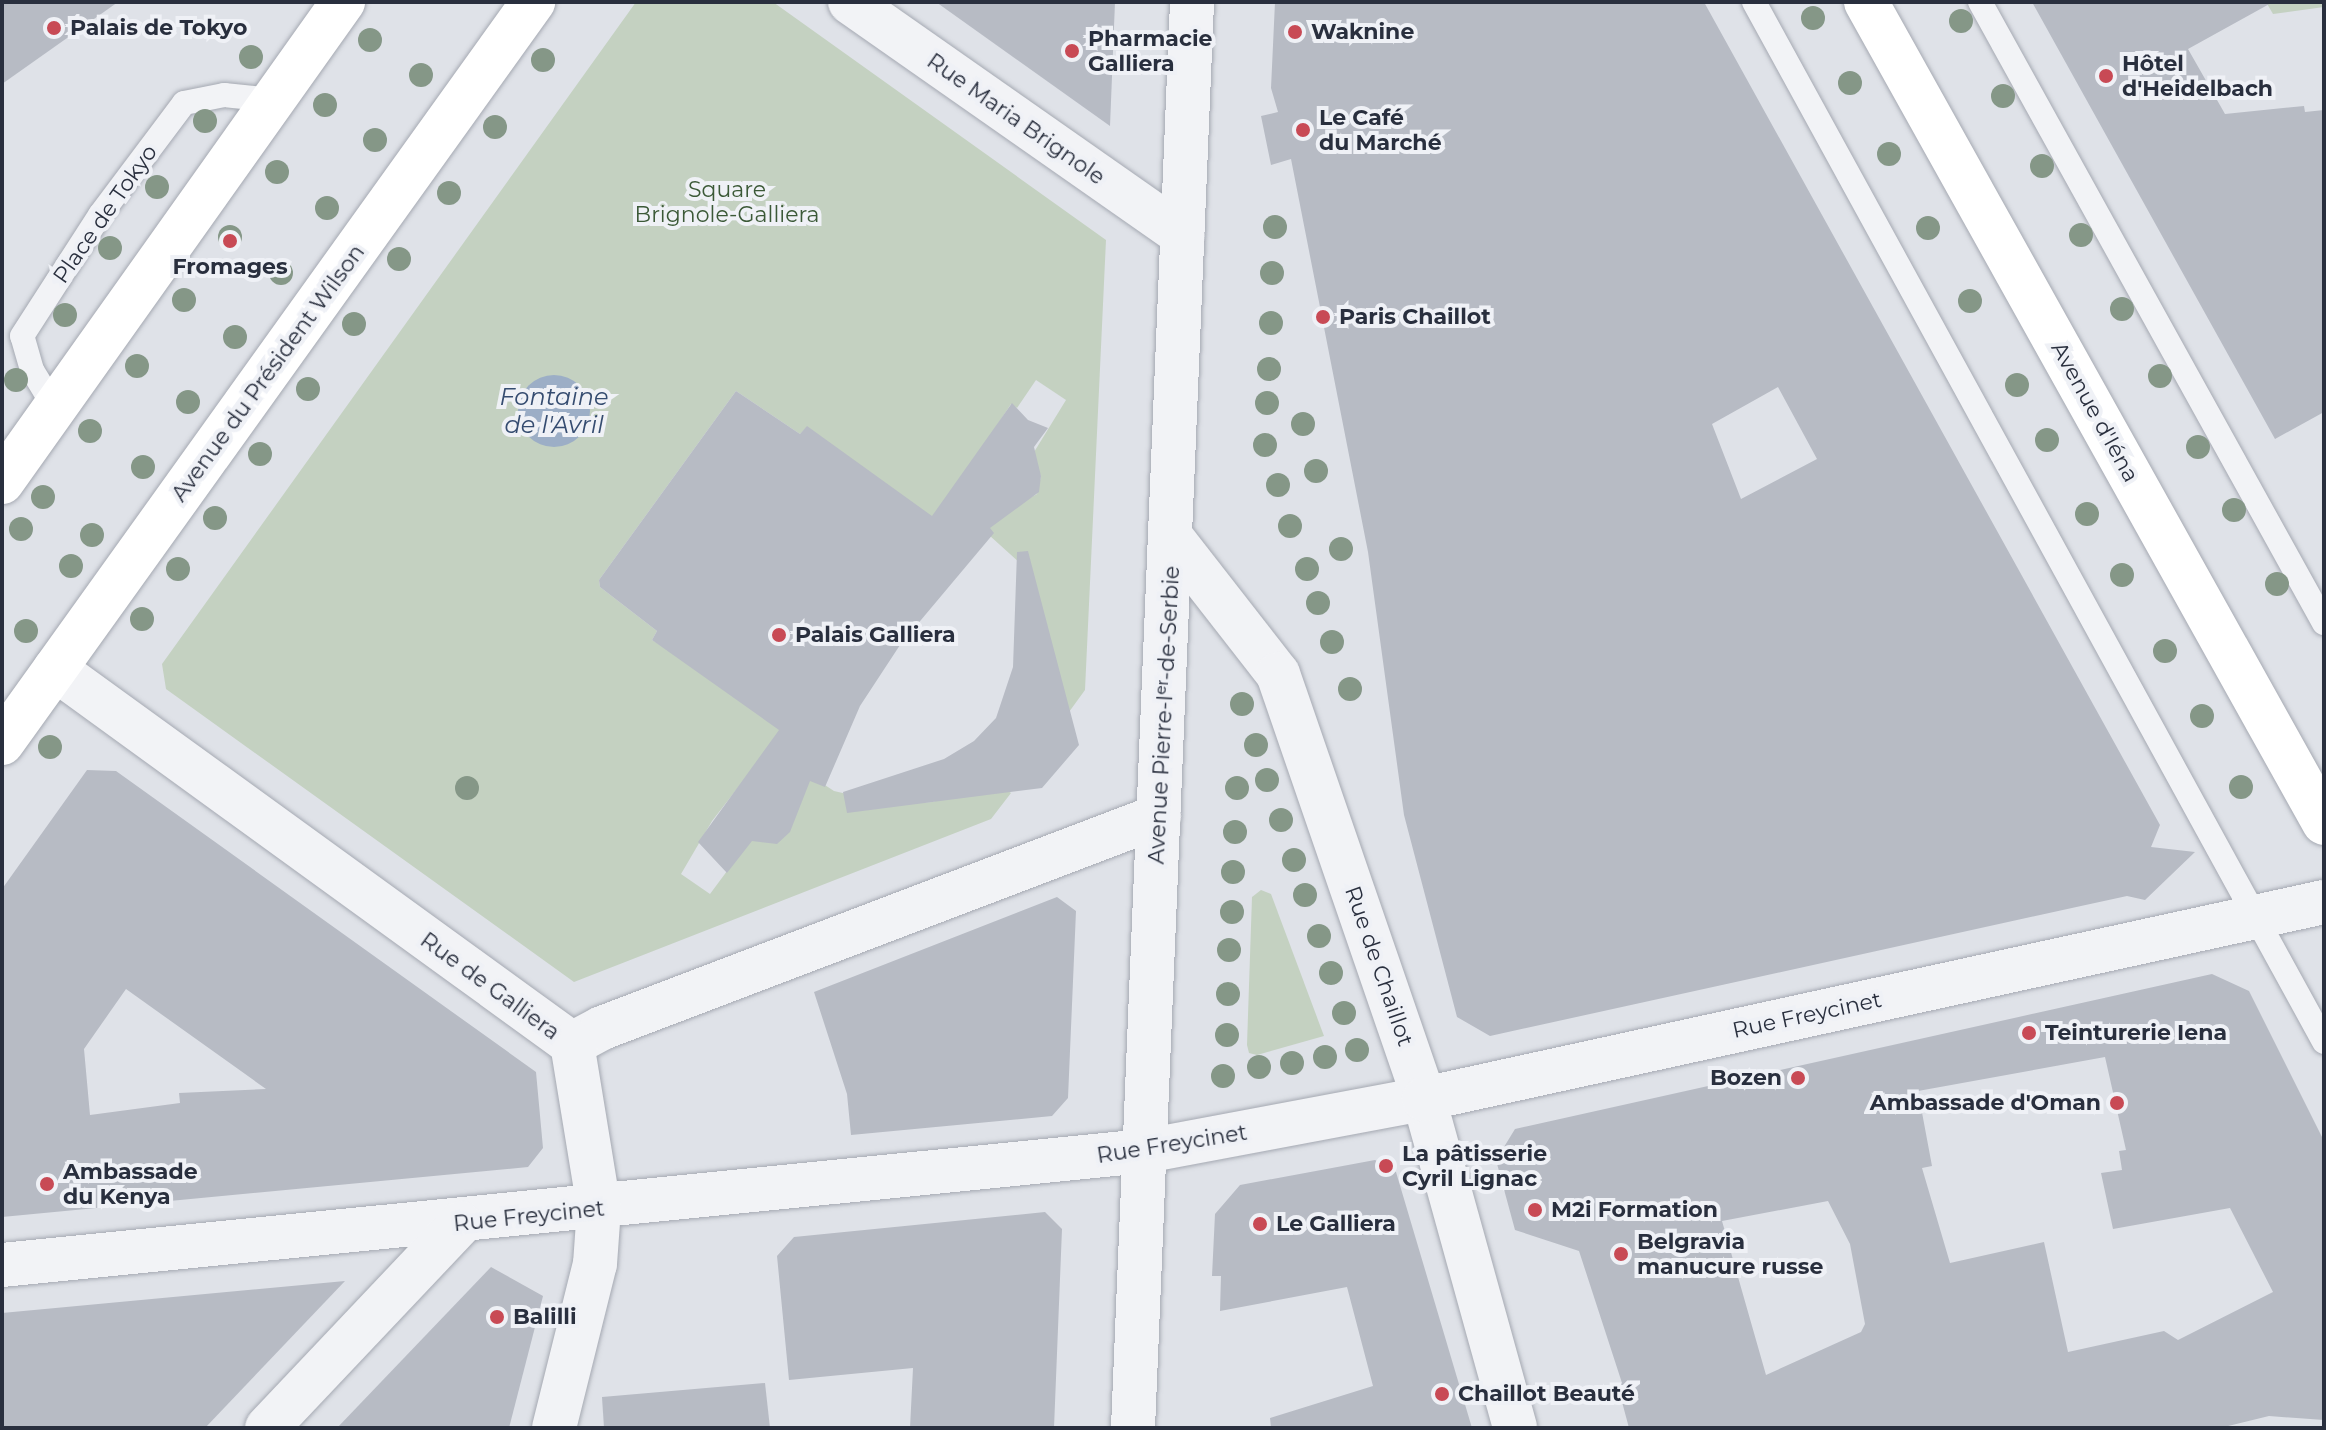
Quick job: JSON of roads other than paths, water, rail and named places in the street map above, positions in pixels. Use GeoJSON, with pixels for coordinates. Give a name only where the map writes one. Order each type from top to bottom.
{"type":"FeatureCollection","features":[{"type":"Feature","properties":{"kind":"main road"},"geometry":{"type":"LineString","coordinates":[[2,482],[343,2]]}},
{"type":"Feature","properties":{"kind":"main road","name":"Avenue du Président Wilson"},"geometry":{"type":"LineString","coordinates":[[2,743],[533,2]]}},
{"type":"Feature","properties":{"kind":"main road","name":"Avenue d'Iéna"},"geometry":{"type":"LineString","coordinates":[[1866,2],[2324,823]]}},
{"type":"Feature","properties":{"kind":"street","name":"Rue Maria Brignole"},"geometry":{"type":"LineString","coordinates":[[850,2],[1183,235]]}},
{"type":"Feature","properties":{"kind":"street","name":"Avenue Pierre-Iᵉʳ-de-Serbie"},"geometry":{"type":"LineString","coordinates":[[1133,1428],[1192,2]]}},
{"type":"Feature","properties":{"kind":"street","name":"Rue de Chaillot"},"geometry":{"type":"LineString","coordinates":[[1172,538],[1278,674],[1424,1099],[1515,1428]]}},
{"type":"Feature","properties":{"kind":"street","name":"Rue de Galliera"},"geometry":{"type":"LineString","coordinates":[[55,669],[572,1044],[602,1028],[1159,816]]}},
{"type":"Feature","properties":{"kind":"street","name":"Rue Freycinet"},"geometry":{"type":"LineString","coordinates":[[2,1265],[461,1223],[1145,1151],[1424,1099],[2324,902]]}},
{"type":"Feature","properties":{"kind":"street"},"geometry":{"type":"LineString","coordinates":[[554,1428],[595,1264],[599,1208],[572,1044]]}},
{"type":"Feature","properties":{"kind":"street"},"geometry":{"type":"LineString","coordinates":[[267,1428],[461,1223]]}},
{"type":"Feature","properties":{"kind":"lane"},"geometry":{"type":"LineString","coordinates":[[1754,2],[2259,915],[2324,1042]]}},
{"type":"Feature","properties":{"kind":"lane"},"geometry":{"type":"LineString","coordinates":[[1980,2],[2324,623]]}},
{"type":"Feature","properties":{"kind":"lane","name":"Place de Tokyo"},"geometry":{"type":"LineString","coordinates":[[55,408],[32,370],[22,336],[100,215],[184,103],[224,95],[273,100]]}},
{"type":"Feature","properties":{"kind":"water","name":"Fontaine de l'Avril"},"geometry":{"type":"Polygon","coordinates":[[[554,375],[574,381],[584,391],[590,411],[584,431],[574,441],[554,447],[534,441],[524,431],[518,411],[524,391],[534,381],[554,375]]]}},
{"type":"Feature","properties":{"kind":"place","name":"Palais de Tokyo"},"geometry":{"type":"Point","coordinates":[54,28]}},
{"type":"Feature","properties":{"kind":"place","name":"Waknine"},"geometry":{"type":"Point","coordinates":[1295,32]}},
{"type":"Feature","properties":{"kind":"place","name":"Pharmacie Galliera"},"geometry":{"type":"Point","coordinates":[1072,51]}},
{"type":"Feature","properties":{"kind":"place","name":"Hôtel d'Heidelbach"},"geometry":{"type":"Point","coordinates":[2106,76]}},
{"type":"Feature","properties":{"kind":"place","name":"Le Café du Marché"},"geometry":{"type":"Point","coordinates":[1303,130]}},
{"type":"Feature","properties":{"kind":"place","name":"Fromages"},"geometry":{"type":"Point","coordinates":[230,241]}},
{"type":"Feature","properties":{"kind":"place","name":"Paris Chaillot"},"geometry":{"type":"Point","coordinates":[1323,317]}},
{"type":"Feature","properties":{"kind":"place","name":"Palais Galliera"},"geometry":{"type":"Point","coordinates":[779,635]}},
{"type":"Feature","properties":{"kind":"place","name":"Teinturerie Iena"},"geometry":{"type":"Point","coordinates":[2029,1033]}},
{"type":"Feature","properties":{"kind":"place","name":"Bozen"},"geometry":{"type":"Point","coordinates":[1798,1078]}},
{"type":"Feature","properties":{"kind":"place","name":"Ambassade d'Oman"},"geometry":{"type":"Point","coordinates":[2117,1103]}},
{"type":"Feature","properties":{"kind":"place","name":"La pâtisserie Cyril Lignac"},"geometry":{"type":"Point","coordinates":[1386,1166]}},
{"type":"Feature","properties":{"kind":"place","name":"Ambassade du Kenya"},"geometry":{"type":"Point","coordinates":[47,1184]}},
{"type":"Feature","properties":{"kind":"place","name":"M2i Formation"},"geometry":{"type":"Point","coordinates":[1535,1210]}},
{"type":"Feature","properties":{"kind":"place","name":"Le Galliera"},"geometry":{"type":"Point","coordinates":[1260,1224]}},
{"type":"Feature","properties":{"kind":"place","name":"Belgravia manucure russe"},"geometry":{"type":"Point","coordinates":[1621,1254]}},
{"type":"Feature","properties":{"kind":"place","name":"Balilli"},"geometry":{"type":"Point","coordinates":[497,1317]}},
{"type":"Feature","properties":{"kind":"place","name":"Chaillot Beauté"},"geometry":{"type":"Point","coordinates":[1442,1394]}},
{"type":"Feature","properties":{"kind":"park label","name":"Square Brignole-Galliera"},"geometry":{"type":"Point","coordinates":[727,202]}}]}
